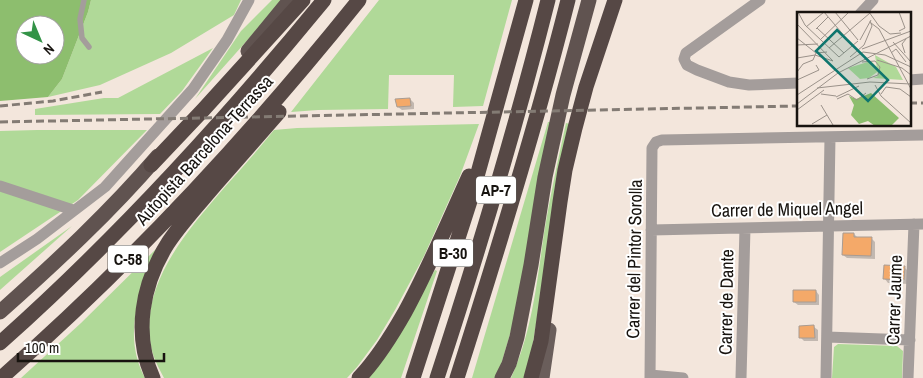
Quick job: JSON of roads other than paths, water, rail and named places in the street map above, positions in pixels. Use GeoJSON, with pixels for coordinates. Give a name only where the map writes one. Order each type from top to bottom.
{"type":"FeatureCollection","features":[{"type":"Feature","properties":{"kind":"highway"},"geometry":{"type":"LineString","coordinates":[[201,109],[290,0]]}},
{"type":"Feature","properties":{"kind":"highway"},"geometry":{"type":"LineString","coordinates":[[0,312],[76,242],[120,198],[303,0]]}},
{"type":"Feature","properties":{"kind":"highway","name":"Autopista Barcelona-Terrassa"},"geometry":{"type":"LineString","coordinates":[[0,343],[95,254],[151,197],[233,108],[324,0]]}},
{"type":"Feature","properties":{"kind":"highway","name":"B-30"},"geometry":{"type":"LineString","coordinates":[[413,378],[471,198],[526,0]]}},
{"type":"Feature","properties":{"kind":"highway","name":"AP-7"},"geometry":{"type":"LineString","coordinates":[[437,378],[470,280],[548,0]]}},
{"type":"Feature","properties":{"kind":"highway","name":"AP-7"},"geometry":{"type":"LineString","coordinates":[[457,378],[526,153],[568,0]]}},
{"type":"Feature","properties":{"kind":"highway"},"geometry":{"type":"LineString","coordinates":[[502,378],[509,364],[521,321],[532,265],[545,177],[563,95],[589,0]]}},
{"type":"Feature","properties":{"kind":"highway"},"geometry":{"type":"LineString","coordinates":[[531,378],[541,341],[566,170],[575,128],[610,0]]}},
{"type":"Feature","properties":{"kind":"highway"},"geometry":{"type":"LineString","coordinates":[[586,87],[615,0]]}},
{"type":"Feature","properties":{"kind":"highway","name":"Autopista Barcelona-Terrassa"},"geometry":{"type":"LineString","coordinates":[[1,378],[130,258],[248,133],[275,109],[355,5]]}},
{"type":"Feature","properties":{"kind":"highway"},"geometry":{"type":"LineString","coordinates":[[153,378],[144,354],[141,326],[145,298],[154,270],[177,230],[263,131],[275,109]]}},
{"type":"Feature","properties":{"kind":"highway"},"geometry":{"type":"LineString","coordinates":[[359,378],[386,343],[415,294],[490,127]]}},
{"type":"Feature","properties":{"kind":"main road"},"geometry":{"type":"LineString","coordinates":[[542,378],[557,268],[555,241]]}},
{"type":"Feature","properties":{"kind":"street"},"geometry":{"type":"LineString","coordinates":[[0,263],[37,239],[105,187],[193,89],[227,40],[249,0]]}},
{"type":"Feature","properties":{"kind":"street"},"geometry":{"type":"LineString","coordinates":[[760,0],[686,53],[684,59],[687,65],[729,82],[749,85],[797,83]]}},
{"type":"Feature","properties":{"kind":"street"},"geometry":{"type":"LineString","coordinates":[[862,12],[872,0]]}},
{"type":"Feature","properties":{"kind":"street"},"geometry":{"type":"LineString","coordinates":[[910,80],[923,79]]}},
{"type":"Feature","properties":{"kind":"street"},"geometry":{"type":"LineString","coordinates":[[826,378],[830,137],[923,135]]}},
{"type":"Feature","properties":{"kind":"street","name":"Carrer del Pintor Sorolla"},"geometry":{"type":"LineString","coordinates":[[650,377],[652,148],[656,142],[662,140],[830,137]]}},
{"type":"Feature","properties":{"kind":"street"},"geometry":{"type":"LineString","coordinates":[[0,186],[73,210]]}},
{"type":"Feature","properties":{"kind":"street","name":"Carrer de Miquel Angel"},"geometry":{"type":"LineString","coordinates":[[651,230],[919,224]]}},
{"type":"Feature","properties":{"kind":"street","name":"Carrer Jaume"},"geometry":{"type":"LineString","coordinates":[[908,378],[919,224]]}},
{"type":"Feature","properties":{"kind":"street","name":"Carrer de Dante"},"geometry":{"type":"LineString","coordinates":[[742,378],[745,228]]}},
{"type":"Feature","properties":{"kind":"street"},"geometry":{"type":"LineString","coordinates":[[826,337],[910,340]]}},
{"type":"Feature","properties":{"kind":"street"},"geometry":{"type":"LineString","coordinates":[[650,377],[683,378]]}},
{"type":"Feature","properties":{"kind":"lane"},"geometry":{"type":"LineString","coordinates":[[84,0],[80,19],[82,38],[90,47]]}},
{"type":"Feature","properties":{"kind":"railway"},"geometry":{"type":"LineString","coordinates":[[0,106],[53,101],[102,92]]}},
{"type":"Feature","properties":{"kind":"railway"},"geometry":{"type":"LineString","coordinates":[[910,103],[923,103]]}},
{"type":"Feature","properties":{"kind":"railway"},"geometry":{"type":"LineString","coordinates":[[0,122],[797,106]]}}]}
